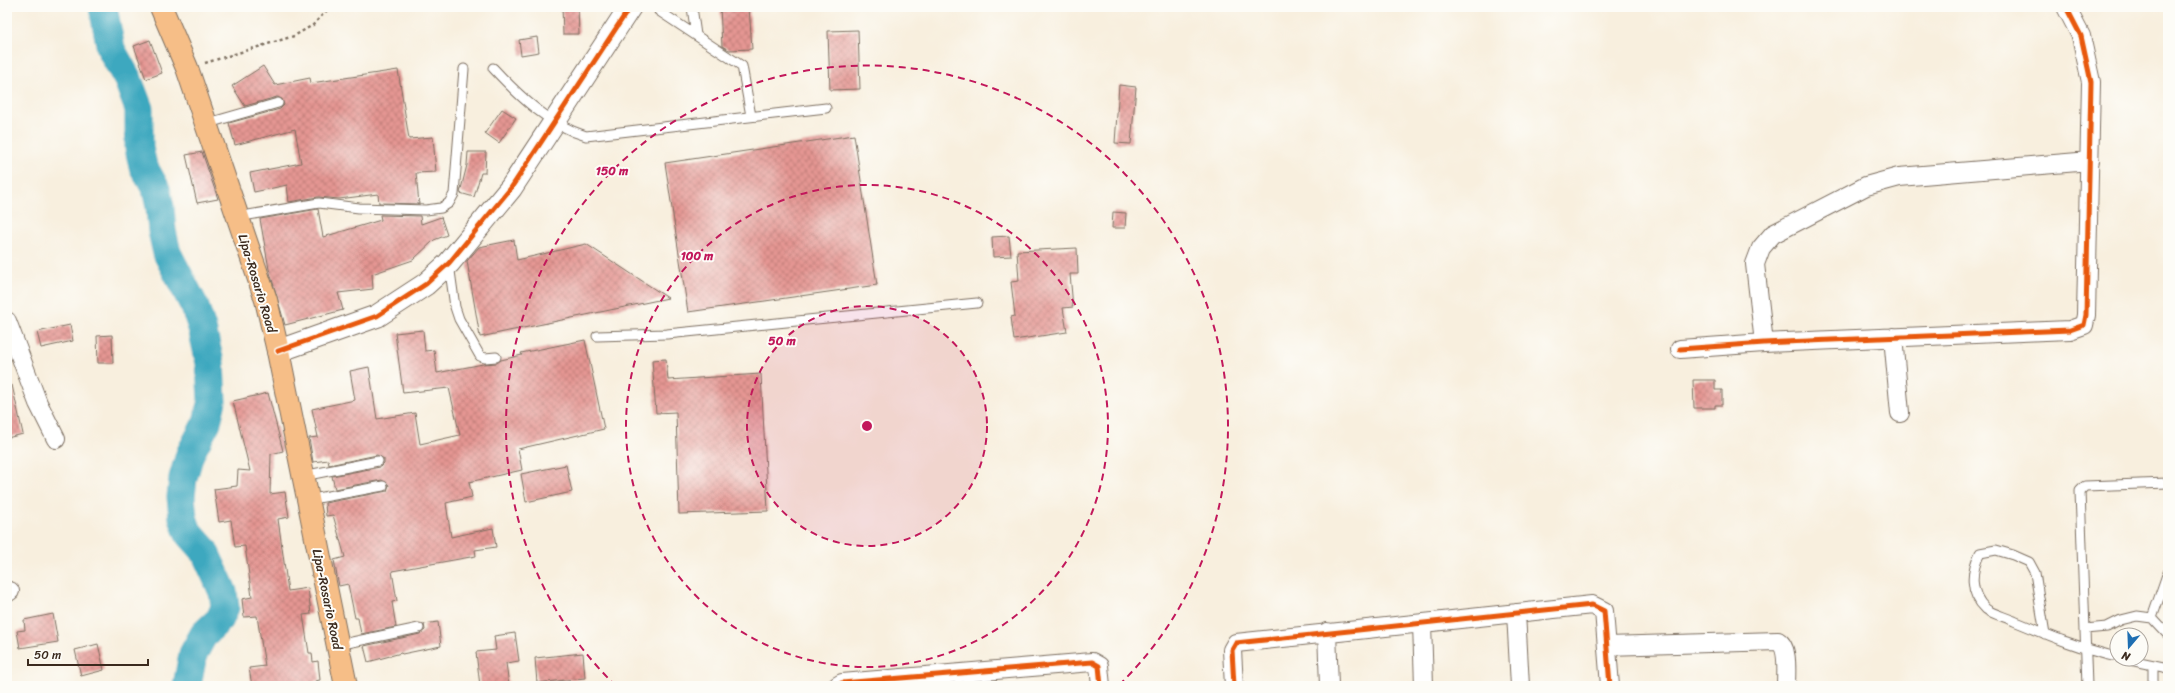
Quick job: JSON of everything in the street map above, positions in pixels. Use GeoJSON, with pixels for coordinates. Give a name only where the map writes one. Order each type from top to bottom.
{"type":"FeatureCollection","features":[{"type":"Feature","properties":{"kind":"main road","name":"Lipa-Rosario Road"},"geometry":{"type":"LineString","coordinates":[[162,7],[187,68],[266,300],[278,351],[302,476],[346,686]]}},
{"type":"Feature","properties":{"kind":"street"},"geometry":{"type":"LineString","coordinates":[[278,351],[378,316],[426,284],[449,263],[511,188],[630,7]]}},
{"type":"Feature","properties":{"kind":"street"},"geometry":{"type":"LineString","coordinates":[[1680,349],[1764,343],[2070,330],[2084,325],[2086,315],[2091,82],[2081,36],[2066,7]]}},
{"type":"Feature","properties":{"kind":"street"},"geometry":{"type":"LineString","coordinates":[[1764,343],[1755,264],[1761,248],[1773,234],[1866,186],[1899,177],[2090,161]]}},
{"type":"Feature","properties":{"kind":"street"},"geometry":{"type":"LineString","coordinates":[[7,321],[38,403],[56,439]]}},
{"type":"Feature","properties":{"kind":"street"},"geometry":{"type":"LineString","coordinates":[[1893,337],[1900,413]]}},
{"type":"Feature","properties":{"kind":"street"},"geometry":{"type":"LineString","coordinates":[[1234,686],[1232,650],[1236,643],[1327,632],[1596,606],[1604,611],[1610,686]]}},
{"type":"Feature","properties":{"kind":"street"},"geometry":{"type":"LineString","coordinates":[[1516,613],[1520,686]]}},
{"type":"Feature","properties":{"kind":"street"},"geometry":{"type":"LineString","coordinates":[[1422,623],[1424,686]]}},
{"type":"Feature","properties":{"kind":"street"},"geometry":{"type":"LineString","coordinates":[[1327,632],[1329,686]]}},
{"type":"Feature","properties":{"kind":"street"},"geometry":{"type":"LineString","coordinates":[[1607,646],[1778,642],[1781,643],[1784,650],[1786,686]]}},
{"type":"Feature","properties":{"kind":"street"},"geometry":{"type":"LineString","coordinates":[[837,686],[842,683],[1092,662],[1099,666],[1101,686]]}},
{"type":"Feature","properties":{"kind":"lane"},"geometry":{"type":"LineString","coordinates":[[661,7],[659,10],[742,66],[751,116]]}},
{"type":"Feature","properties":{"kind":"lane"},"geometry":{"type":"LineString","coordinates":[[692,7],[696,35]]}},
{"type":"Feature","properties":{"kind":"lane"},"geometry":{"type":"LineString","coordinates":[[493,68],[519,96],[569,131],[586,136],[826,108]]}},
{"type":"Feature","properties":{"kind":"lane"},"geometry":{"type":"LineString","coordinates":[[237,217],[319,203],[359,208],[426,210],[441,208],[449,203],[454,194],[464,69]]}},
{"type":"Feature","properties":{"kind":"lane"},"geometry":{"type":"LineString","coordinates":[[205,124],[278,103]]}},
{"type":"Feature","properties":{"kind":"lane"},"geometry":{"type":"LineString","coordinates":[[449,263],[455,306],[459,319],[480,356],[485,358],[496,357]]}},
{"type":"Feature","properties":{"kind":"lane"},"geometry":{"type":"LineString","coordinates":[[597,336],[667,334],[977,303]]}},
{"type":"Feature","properties":{"kind":"lane"},"geometry":{"type":"LineString","coordinates":[[302,476],[378,461]]}},
{"type":"Feature","properties":{"kind":"lane"},"geometry":{"type":"LineString","coordinates":[[2087,686],[2080,491],[2085,486],[2168,483]]}},
{"type":"Feature","properties":{"kind":"lane"},"geometry":{"type":"LineString","coordinates":[[307,500],[383,486]]}},
{"type":"Feature","properties":{"kind":"lane"},"geometry":{"type":"LineString","coordinates":[[2045,634],[2035,573],[2028,562],[2013,555],[1996,550],[1980,553],[1974,564],[1972,577],[1979,599],[1987,609],[2045,634],[2086,651],[2109,655]]}},
{"type":"Feature","properties":{"kind":"lane"},"geometry":{"type":"LineString","coordinates":[[2152,618],[2168,572]]}},
{"type":"Feature","properties":{"kind":"lane"},"geometry":{"type":"LineString","coordinates":[[2085,629],[2107,627],[2121,620],[2137,616],[2152,618],[2168,635]]}},
{"type":"Feature","properties":{"kind":"lane"},"geometry":{"type":"LineString","coordinates":[[338,645],[419,628]]}},
{"type":"Feature","properties":{"kind":"lane"},"geometry":{"type":"LineString","coordinates":[[2149,664],[2168,668]]}},
{"type":"Feature","properties":{"kind":"lane"},"geometry":{"type":"LineString","coordinates":[[2153,665],[2153,686]]}},
{"type":"Feature","properties":{"kind":"path"},"geometry":{"type":"LineString","coordinates":[[187,68],[294,36],[313,25],[330,7]]}},
{"type":"Feature","properties":{"kind":"building"},"geometry":{"type":"Polygon","coordinates":[[[562,7],[578,7],[579,34],[563,34],[562,7]]]}},
{"type":"Feature","properties":{"kind":"building"},"geometry":{"type":"Polygon","coordinates":[[[720,7],[749,7],[752,49],[729,50],[722,46],[720,7]]]}},
{"type":"Feature","properties":{"kind":"building"},"geometry":{"type":"Polygon","coordinates":[[[858,30],[860,89],[830,90],[828,31],[858,30]]]}},
{"type":"Feature","properties":{"kind":"building"},"geometry":{"type":"Polygon","coordinates":[[[537,37],[539,52],[521,55],[519,40],[537,37]]]}},
{"type":"Feature","properties":{"kind":"building"},"geometry":{"type":"Polygon","coordinates":[[[150,40],[162,73],[146,79],[134,46],[150,40]]]}},
{"type":"Feature","properties":{"kind":"building"},"geometry":{"type":"Polygon","coordinates":[[[263,66],[275,85],[310,78],[311,83],[398,70],[409,139],[433,137],[436,172],[416,173],[419,204],[379,203],[378,194],[339,199],[318,197],[289,202],[287,185],[254,192],[250,173],[301,163],[295,129],[235,145],[229,123],[280,109],[284,105],[282,99],[277,97],[245,106],[232,86],[263,66]]]}},
{"type":"Feature","properties":{"kind":"building"},"geometry":{"type":"Polygon","coordinates":[[[1119,85],[1136,87],[1131,144],[1115,143],[1119,85]]]}},
{"type":"Feature","properties":{"kind":"building"},"geometry":{"type":"Polygon","coordinates":[[[502,109],[516,118],[499,143],[485,133],[502,109]]]}},
{"type":"Feature","properties":{"kind":"building"},"geometry":{"type":"Polygon","coordinates":[[[854,135],[877,285],[688,312],[665,163],[854,135]]]}},
{"type":"Feature","properties":{"kind":"building"},"geometry":{"type":"Polygon","coordinates":[[[202,152],[218,199],[197,203],[186,155],[202,152]]]}},
{"type":"Feature","properties":{"kind":"building"},"geometry":{"type":"Polygon","coordinates":[[[468,152],[486,152],[485,173],[481,173],[474,197],[460,193],[467,165],[468,152]]]}},
{"type":"Feature","properties":{"kind":"building"},"geometry":{"type":"Polygon","coordinates":[[[318,209],[323,237],[381,220],[380,215],[420,216],[421,224],[441,217],[447,235],[434,240],[413,260],[372,274],[373,289],[338,293],[343,310],[285,325],[269,269],[260,219],[318,209]]]}},
{"type":"Feature","properties":{"kind":"building"},"geometry":{"type":"Polygon","coordinates":[[[1113,212],[1126,213],[1125,228],[1112,228],[1113,212]]]}},
{"type":"Feature","properties":{"kind":"building"},"geometry":{"type":"Polygon","coordinates":[[[1009,236],[1011,256],[993,257],[992,237],[1009,236]]]}},
{"type":"Feature","properties":{"kind":"building"},"geometry":{"type":"Polygon","coordinates":[[[514,240],[517,260],[586,244],[668,298],[480,337],[467,261],[479,247],[514,240]]]}},
{"type":"Feature","properties":{"kind":"building"},"geometry":{"type":"Polygon","coordinates":[[[1077,248],[1078,274],[1070,274],[1073,307],[1063,308],[1067,332],[1014,340],[1011,317],[1015,316],[1011,282],[1019,281],[1017,251],[1077,248]]]}},
{"type":"Feature","properties":{"kind":"building"},"geometry":{"type":"Polygon","coordinates":[[[70,325],[73,341],[41,348],[37,332],[70,325]]]}},
{"type":"Feature","properties":{"kind":"building"},"geometry":{"type":"Polygon","coordinates":[[[423,330],[425,351],[434,350],[437,373],[483,364],[497,363],[501,360],[522,355],[521,353],[585,340],[604,429],[518,449],[522,470],[469,482],[472,497],[446,503],[451,537],[493,528],[496,547],[475,550],[476,556],[392,571],[397,601],[392,602],[396,627],[361,634],[358,618],[355,618],[348,584],[339,586],[334,560],[345,557],[333,515],[326,516],[325,503],[387,491],[389,485],[382,480],[335,489],[332,476],[380,467],[384,463],[384,459],[377,455],[329,465],[328,460],[313,462],[309,438],[318,437],[312,409],[355,400],[350,371],[369,367],[377,419],[415,413],[420,444],[460,435],[449,388],[403,393],[395,333],[423,330]]]}},
{"type":"Feature","properties":{"kind":"building"},"geometry":{"type":"Polygon","coordinates":[[[112,335],[113,363],[98,363],[97,336],[112,335]]]}},
{"type":"Feature","properties":{"kind":"building"},"geometry":{"type":"Polygon","coordinates":[[[666,359],[668,380],[761,374],[768,511],[679,514],[676,412],[656,413],[652,360],[666,359]]]}},
{"type":"Feature","properties":{"kind":"building"},"geometry":{"type":"Polygon","coordinates":[[[1693,380],[1715,380],[1715,390],[1722,390],[1722,405],[1715,405],[1715,408],[1694,408],[1693,380]]]}},
{"type":"Feature","properties":{"kind":"building"},"geometry":{"type":"Polygon","coordinates":[[[12,385],[23,434],[7,438],[7,386],[12,385]]]}},
{"type":"Feature","properties":{"kind":"building"},"geometry":{"type":"Polygon","coordinates":[[[268,393],[283,451],[271,454],[270,494],[285,492],[289,517],[278,519],[288,591],[308,588],[311,614],[303,615],[309,653],[312,653],[313,662],[318,661],[320,680],[315,681],[316,686],[252,686],[249,668],[265,666],[257,616],[244,617],[242,599],[252,597],[245,546],[235,547],[231,520],[219,522],[214,489],[237,486],[238,470],[250,471],[233,401],[268,393]]]}},
{"type":"Feature","properties":{"kind":"building"},"geometry":{"type":"Polygon","coordinates":[[[566,465],[572,492],[526,502],[521,474],[566,465]]]}},
{"type":"Feature","properties":{"kind":"building"},"geometry":{"type":"Polygon","coordinates":[[[53,614],[58,642],[20,648],[17,631],[25,630],[24,620],[53,614]]]}},
{"type":"Feature","properties":{"kind":"building"},"geometry":{"type":"Polygon","coordinates":[[[438,622],[441,646],[401,653],[368,662],[364,646],[420,634],[425,630],[424,624],[438,622]]]}},
{"type":"Feature","properties":{"kind":"building"},"geometry":{"type":"Polygon","coordinates":[[[515,633],[519,661],[506,663],[509,686],[480,686],[476,652],[496,650],[494,636],[515,633]]]}},
{"type":"Feature","properties":{"kind":"building"},"geometry":{"type":"Polygon","coordinates":[[[98,644],[104,670],[81,676],[75,650],[98,644]]]}},
{"type":"Feature","properties":{"kind":"building"},"geometry":{"type":"Polygon","coordinates":[[[583,653],[585,678],[537,683],[535,658],[583,653]]]}},
{"type":"Feature","properties":{"kind":"waterway"},"geometry":{"type":"LineString","coordinates":[[103,7],[111,49],[128,80],[139,109],[139,148],[143,166],[156,189],[160,207],[162,231],[167,253],[195,307],[202,328],[210,363],[212,401],[207,422],[190,454],[183,478],[181,497],[183,518],[188,532],[204,550],[223,592],[225,607],[220,619],[204,634],[193,654],[187,686]]}},
{"type":"Feature","properties":{"kind":"cycle path"},"geometry":{"type":"LineString","coordinates":[[278,351],[377,316],[426,284],[449,263],[511,188],[630,7]]}},
{"type":"Feature","properties":{"kind":"cycle path"},"geometry":{"type":"LineString","coordinates":[[1680,349],[1764,343],[2070,330],[2084,325],[2086,315],[2091,82],[2081,36],[2066,7]]}},
{"type":"Feature","properties":{"kind":"cycle path"},"geometry":{"type":"LineString","coordinates":[[1234,686],[1232,650],[1236,643],[1592,605],[1604,611],[1610,686]]}},
{"type":"Feature","properties":{"kind":"cycle path"},"geometry":{"type":"LineString","coordinates":[[837,686],[842,683],[1092,662],[1099,666],[1101,686]]}}]}
